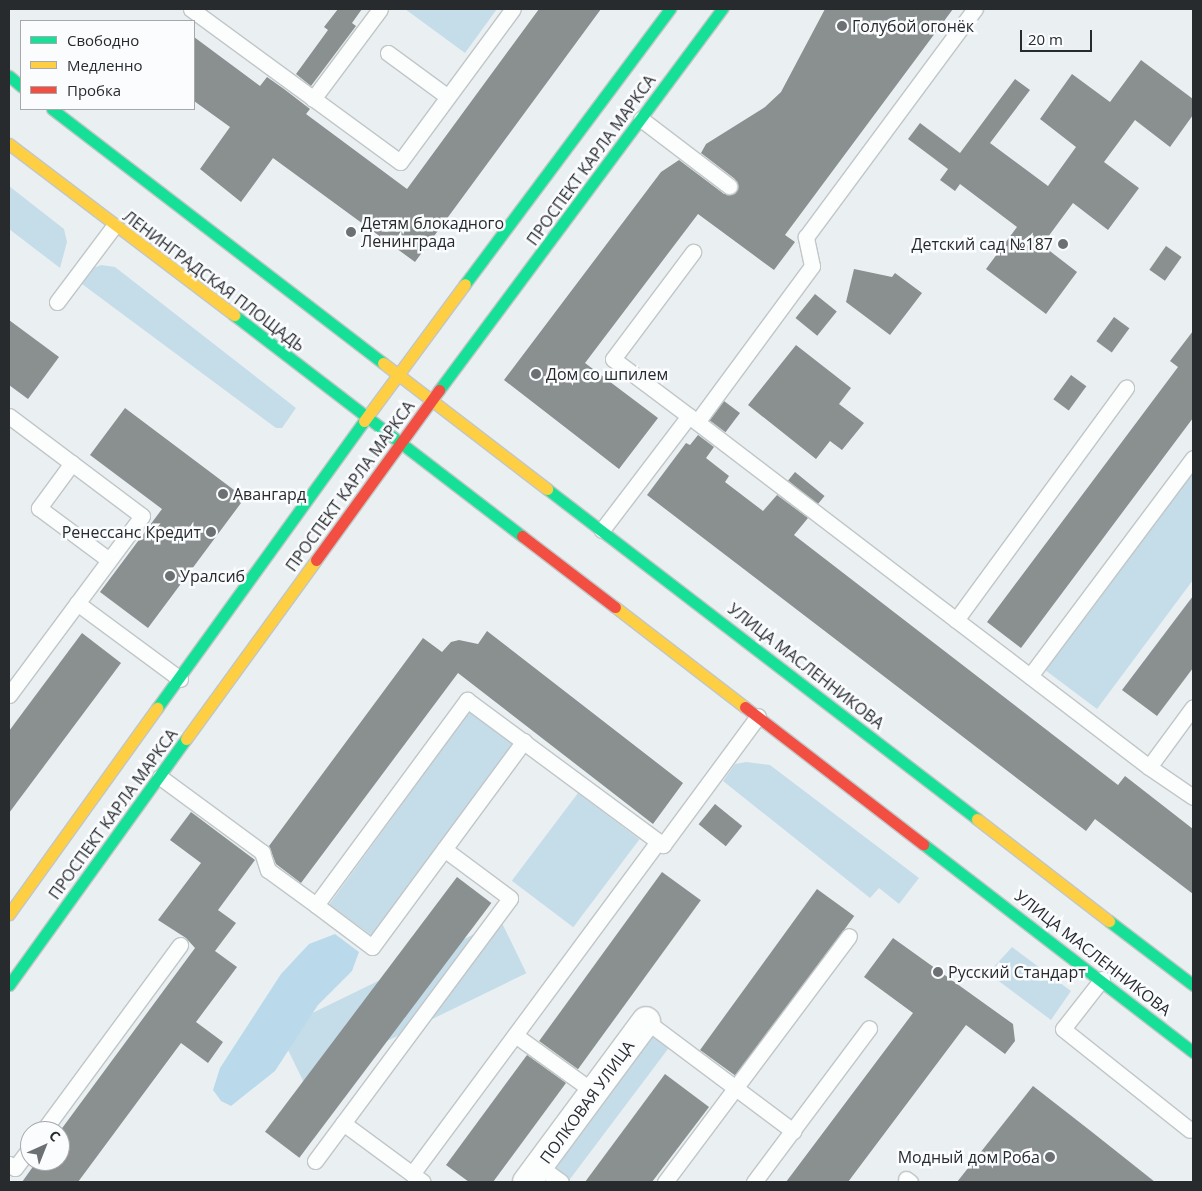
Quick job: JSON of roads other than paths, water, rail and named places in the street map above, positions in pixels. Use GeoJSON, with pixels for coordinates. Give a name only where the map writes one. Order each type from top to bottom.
{"type":"FeatureCollection","features":[{"type":"Feature","properties":{"kind":"main road","name":"ПРОСПЕКТ КАРЛА МАРКСА"},"geometry":{"type":"LineString","coordinates":[[9,914],[180,679],[367,416],[670,9]]}},
{"type":"Feature","properties":{"kind":"main road","name":"ПРОСПЕКТ КАРЛА МАРКСА"},"geometry":{"type":"LineString","coordinates":[[9,985],[432,399],[722,9]]}},
{"type":"Feature","properties":{"kind":"main road"},"geometry":{"type":"LineString","coordinates":[[9,76],[20,85]]}},
{"type":"Feature","properties":{"kind":"main road"},"geometry":{"type":"LineString","coordinates":[[53,110],[398,374]]}},
{"type":"Feature","properties":{"kind":"main road","name":"ЛЕНИНГРАДСКАЯ ПЛОЩАДЬ"},"geometry":{"type":"LineString","coordinates":[[9,144],[114,226],[401,442]]}},
{"type":"Feature","properties":{"kind":"main road","name":"УЛИЦА МАСЛЕННИКОВА"},"geometry":{"type":"LineString","coordinates":[[398,374],[1193,985]]}},
{"type":"Feature","properties":{"kind":"main road","name":"УЛИЦА МАСЛЕННИКОВА"},"geometry":{"type":"LineString","coordinates":[[401,442],[1102,979],[1193,1052]]}},
{"type":"Feature","properties":{"kind":"street","name":"ПОЛКОВАЯ УЛИЦА"},"geometry":{"type":"LineString","coordinates":[[533,1174],[646,1021]]}},
{"type":"Feature","properties":{"kind":"lane"},"geometry":{"type":"LineString","coordinates":[[191,9],[400,162],[513,9]]}},
{"type":"Feature","properties":{"kind":"lane"},"geometry":{"type":"LineString","coordinates":[[313,99],[380,9]]}},
{"type":"Feature","properties":{"kind":"lane"},"geometry":{"type":"LineString","coordinates":[[602,530],[693,419],[812,266],[806,236],[975,9]]}},
{"type":"Feature","properties":{"kind":"lane"},"geometry":{"type":"LineString","coordinates":[[388,53],[448,97]]}},
{"type":"Feature","properties":{"kind":"lane"},"geometry":{"type":"LineString","coordinates":[[641,119],[729,186]]}},
{"type":"Feature","properties":{"kind":"lane"},"geometry":{"type":"LineString","coordinates":[[57,302],[114,226]]}},
{"type":"Feature","properties":{"kind":"lane"},"geometry":{"type":"LineString","coordinates":[[693,252],[613,359],[1148,767],[1193,797]]}},
{"type":"Feature","properties":{"kind":"lane"},"geometry":{"type":"LineString","coordinates":[[956,620],[1126,388]]}},
{"type":"Feature","properties":{"kind":"lane"},"geometry":{"type":"LineString","coordinates":[[9,416],[142,516],[9,695]]}},
{"type":"Feature","properties":{"kind":"lane"},"geometry":{"type":"LineString","coordinates":[[1030,676],[1193,458]]}},
{"type":"Feature","properties":{"kind":"lane"},"geometry":{"type":"LineString","coordinates":[[72,463],[39,508],[109,560]]}},
{"type":"Feature","properties":{"kind":"lane"},"geometry":{"type":"LineString","coordinates":[[77,603],[180,679]]}},
{"type":"Feature","properties":{"kind":"lane"},"geometry":{"type":"LineString","coordinates":[[316,905],[467,700],[663,844],[758,716]]}},
{"type":"Feature","properties":{"kind":"lane"},"geometry":{"type":"LineString","coordinates":[[1148,767],[1193,707]]}},
{"type":"Feature","properties":{"kind":"lane"},"geometry":{"type":"LineString","coordinates":[[160,777],[262,852],[268,870],[372,947],[524,741]]}},
{"type":"Feature","properties":{"kind":"lane"},"geometry":{"type":"LineString","coordinates":[[344,1123],[418,1178],[515,1034],[658,841]]}},
{"type":"Feature","properties":{"kind":"lane"},"geometry":{"type":"LineString","coordinates":[[315,1161],[510,898],[444,849]]}},
{"type":"Feature","properties":{"kind":"lane"},"geometry":{"type":"LineString","coordinates":[[665,1182],[849,936]]}},
{"type":"Feature","properties":{"kind":"lane"},"geometry":{"type":"LineString","coordinates":[[50,1121],[180,946]]}},
{"type":"Feature","properties":{"kind":"lane"},"geometry":{"type":"LineString","coordinates":[[1102,979],[1063,1029],[1190,1130]]}},
{"type":"Feature","properties":{"kind":"lane"},"geometry":{"type":"LineString","coordinates":[[646,1021],[793,1130]]}},
{"type":"Feature","properties":{"kind":"lane"},"geometry":{"type":"LineString","coordinates":[[754,1182],[869,1028]]}},
{"type":"Feature","properties":{"kind":"lane"},"geometry":{"type":"LineString","coordinates":[[515,1034],[594,1092]]}},
{"type":"Feature","properties":{"kind":"lane"},"geometry":{"type":"LineString","coordinates":[[9,1164],[15,1168],[20,1161]]}},
{"type":"Feature","properties":{"kind":"lane"},"geometry":{"type":"LineString","coordinates":[[533,1174],[561,1182]]}},
{"type":"Feature","properties":{"kind":"place","name":"Голубой огонёк"},"geometry":{"type":"Point","coordinates":[842,26]}},
{"type":"Feature","properties":{"kind":"place","name":"Детям блокадного Ленинграда"},"geometry":{"type":"Point","coordinates":[351,232]}},
{"type":"Feature","properties":{"kind":"place","name":"Детский сад №187"},"geometry":{"type":"Point","coordinates":[1063,244]}},
{"type":"Feature","properties":{"kind":"place","name":"Дом со шпилем"},"geometry":{"type":"Point","coordinates":[536,374]}},
{"type":"Feature","properties":{"kind":"place","name":"Авангард"},"geometry":{"type":"Point","coordinates":[223,494]}},
{"type":"Feature","properties":{"kind":"place","name":"Ренессанс Кредит"},"geometry":{"type":"Point","coordinates":[211,532]}},
{"type":"Feature","properties":{"kind":"place","name":"Уралсиб"},"geometry":{"type":"Point","coordinates":[170,576]}},
{"type":"Feature","properties":{"kind":"place","name":"Русский Стандарт"},"geometry":{"type":"Point","coordinates":[938,972]}},
{"type":"Feature","properties":{"kind":"place","name":"Модный дом Роба"},"geometry":{"type":"Point","coordinates":[1050,1157]}}]}
